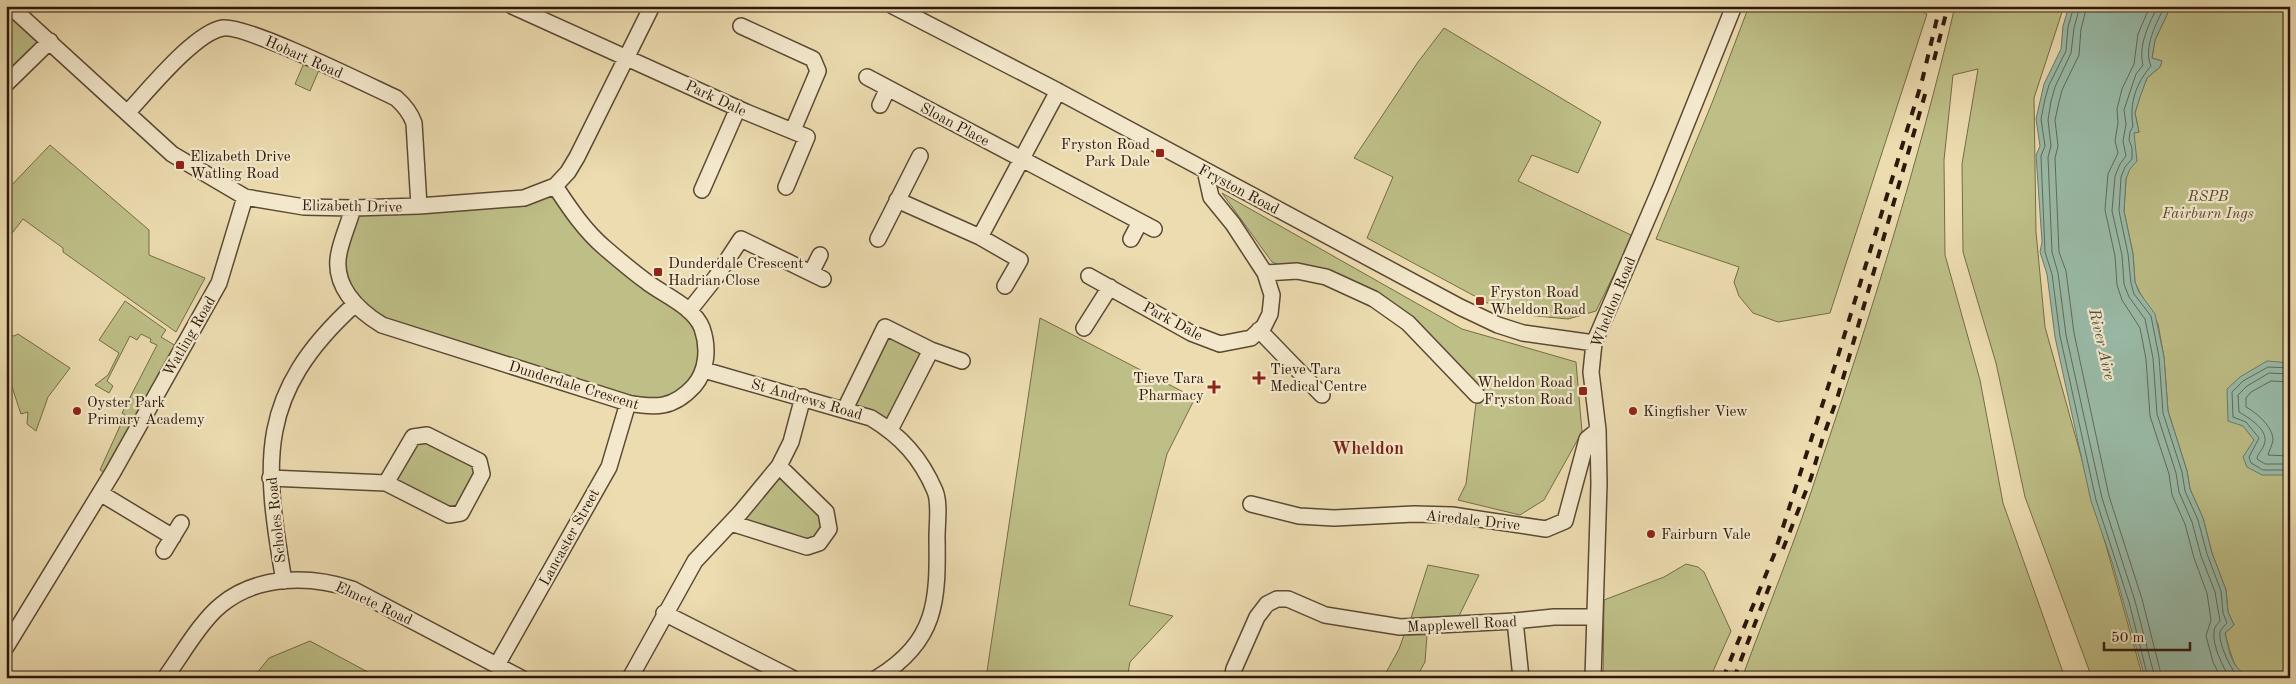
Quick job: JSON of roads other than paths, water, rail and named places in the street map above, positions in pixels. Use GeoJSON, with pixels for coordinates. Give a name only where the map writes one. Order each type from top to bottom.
{"type":"FeatureCollection","features":[{"type":"Feature","properties":{"kind":"street","name":"Elizabeth Drive"},"geometry":{"type":"LineString","coordinates":[[10,6],[172,154],[245,197],[304,207],[353,208],[419,206],[524,198],[555,186],[568,172],[577,158],[652,6]]}},
{"type":"Feature","properties":{"kind":"street","name":"Park Dale"},"geometry":{"type":"LineString","coordinates":[[512,6],[800,134]]}},
{"type":"Feature","properties":{"kind":"street","name":"Fryston Road"},"geometry":{"type":"LineString","coordinates":[[893,6],[1058,91],[1430,291],[1498,325],[1523,333],[1594,343]]}},
{"type":"Feature","properties":{"kind":"street","name":"Wheldon Road"},"geometry":{"type":"LineString","coordinates":[[1593,678],[1599,484],[1598,430],[1592,372],[1594,343],[1665,178],[1734,6]]}},
{"type":"Feature","properties":{"kind":"street"},"geometry":{"type":"LineString","coordinates":[[741,26],[813,60],[818,71],[786,186]]}},
{"type":"Feature","properties":{"kind":"street","name":"Hobart Road"},"geometry":{"type":"LineString","coordinates":[[127,113],[174,62],[201,38],[223,28],[251,33],[396,98],[404,105],[414,122],[419,206]]}},
{"type":"Feature","properties":{"kind":"street"},"geometry":{"type":"LineString","coordinates":[[6,84],[50,41]]}},
{"type":"Feature","properties":{"kind":"street","name":"Sloan Place"},"geometry":{"type":"LineString","coordinates":[[867,77],[1154,229]]}},
{"type":"Feature","properties":{"kind":"street"},"geometry":{"type":"LineString","coordinates":[[880,105],[888,88]]}},
{"type":"Feature","properties":{"kind":"street"},"geometry":{"type":"LineString","coordinates":[[980,237],[1058,91]]}},
{"type":"Feature","properties":{"kind":"street"},"geometry":{"type":"LineString","coordinates":[[702,190],[738,108]]}},
{"type":"Feature","properties":{"kind":"street"},"geometry":{"type":"LineString","coordinates":[[878,239],[920,156]]}},
{"type":"Feature","properties":{"kind":"street"},"geometry":{"type":"LineString","coordinates":[[1205,170],[1212,197],[1233,224],[1265,273],[1272,296],[1270,314],[1259,330],[1322,395]]}},
{"type":"Feature","properties":{"kind":"street"},"geometry":{"type":"LineString","coordinates":[[555,186],[575,216],[604,247],[646,282],[690,311],[702,327],[706,349],[704,370]]}},
{"type":"Feature","properties":{"kind":"street","name":"Watling Road"},"geometry":{"type":"LineString","coordinates":[[6,647],[100,494],[219,283],[245,197]]}},
{"type":"Feature","properties":{"kind":"street"},"geometry":{"type":"LineString","coordinates":[[897,200],[980,237],[1020,260],[1005,286]]}},
{"type":"Feature","properties":{"kind":"street","name":"Dunderdale Crescent"},"geometry":{"type":"LineString","coordinates":[[353,208],[338,254],[340,275],[354,305],[382,325],[628,404],[653,408],[666,405],[681,398],[694,386],[704,370]]}},
{"type":"Feature","properties":{"kind":"street"},"geometry":{"type":"LineString","coordinates":[[1131,239],[1140,222]]}},
{"type":"Feature","properties":{"kind":"street"},"geometry":{"type":"LineString","coordinates":[[690,311],[716,277],[741,238],[817,276],[820,255]]}},
{"type":"Feature","properties":{"kind":"street"},"geometry":{"type":"LineString","coordinates":[[1265,273],[1297,271],[1326,277],[1374,299],[1408,323],[1477,395]]}},
{"type":"Feature","properties":{"kind":"street","name":"Park Dale"},"geometry":{"type":"LineString","coordinates":[[1089,276],[1191,333],[1220,344],[1251,338],[1259,330]]}},
{"type":"Feature","properties":{"kind":"street"},"geometry":{"type":"LineString","coordinates":[[1084,328],[1110,287]]}},
{"type":"Feature","properties":{"kind":"street","name":"Scholes Road"},"geometry":{"type":"LineString","coordinates":[[284,581],[272,514],[270,478],[278,413],[288,385],[304,358],[336,321],[354,305]]}},
{"type":"Feature","properties":{"kind":"street"},"geometry":{"type":"LineString","coordinates":[[845,409],[886,327],[931,350],[962,361]]}},
{"type":"Feature","properties":{"kind":"street"},"geometry":{"type":"LineString","coordinates":[[890,430],[931,350]]}},
{"type":"Feature","properties":{"kind":"street","name":"St Andrews Road"},"geometry":{"type":"LineString","coordinates":[[704,370],[871,418],[890,430],[906,444],[922,465],[936,494],[938,577],[934,608],[921,638],[898,665],[877,678]]}},
{"type":"Feature","properties":{"kind":"street"},"geometry":{"type":"LineString","coordinates":[[630,678],[664,613],[695,561],[779,466],[791,442],[803,397]]}},
{"type":"Feature","properties":{"kind":"street","name":"Lancaster Street"},"geometry":{"type":"LineString","coordinates":[[497,665],[609,467],[628,404]]}},
{"type":"Feature","properties":{"kind":"street","name":"Airedale Drive"},"geometry":{"type":"LineString","coordinates":[[1251,504],[1299,516],[1334,518],[1414,514],[1452,515],[1546,529],[1565,521],[1587,439],[1598,430]]}},
{"type":"Feature","properties":{"kind":"street"},"geometry":{"type":"LineString","coordinates":[[270,478],[386,483],[449,515],[461,513],[482,474],[478,461],[427,435],[413,437],[386,483]]}},
{"type":"Feature","properties":{"kind":"street"},"geometry":{"type":"LineString","coordinates":[[731,522],[807,547],[819,543],[829,529],[826,512],[779,466]]}},
{"type":"Feature","properties":{"kind":"street"},"geometry":{"type":"LineString","coordinates":[[100,494],[173,537]]}},
{"type":"Feature","properties":{"kind":"street"},"geometry":{"type":"LineString","coordinates":[[164,551],[181,523]]}},
{"type":"Feature","properties":{"kind":"street","name":"Elmete Road"},"geometry":{"type":"LineString","coordinates":[[165,678],[221,605],[264,583],[306,579],[332,582],[352,589],[521,678]]}},
{"type":"Feature","properties":{"kind":"street","name":"Mapplewell Road"},"geometry":{"type":"LineString","coordinates":[[1232,678],[1234,669],[1257,617],[1268,604],[1277,599],[1288,599],[1324,615],[1400,627],[1515,621],[1554,616],[1594,617]]}},
{"type":"Feature","properties":{"kind":"street"},"geometry":{"type":"LineString","coordinates":[[664,613],[792,678]]}},
{"type":"Feature","properties":{"kind":"street"},"geometry":{"type":"LineString","coordinates":[[1515,621],[1521,678]]}},
{"type":"Feature","properties":{"kind":"water","name":"River Aire"},"geometry":{"type":"Polygon","coordinates":[[[2069,6],[2171,6],[2155,40],[2152,58],[2162,61],[2160,67],[2147,78],[2135,113],[2139,132],[2134,133],[2137,161],[2130,169],[2126,179],[2124,211],[2133,254],[2135,282],[2139,292],[2155,314],[2164,357],[2168,411],[2187,471],[2190,489],[2203,518],[2212,553],[2226,590],[2228,612],[2234,625],[2225,633],[2228,647],[2235,665],[2251,678],[2145,678],[2112,562],[2091,501],[2055,337],[2047,274],[2040,252],[2042,242],[2036,155],[2040,146],[2036,119],[2044,84],[2061,49],[2063,26],[2069,6]]]}},
{"type":"Feature","properties":{"kind":"water"},"geometry":{"type":"Polygon","coordinates":[[[2267,361],[2290,363],[2290,475],[2262,475],[2247,467],[2243,457],[2254,440],[2243,426],[2228,421],[2227,389],[2240,377],[2267,361]]]}},
{"type":"Feature","properties":{"kind":"railway"},"geometry":{"type":"LineString","coordinates":[[1723,678],[1774,555],[1838,356],[1922,81],[1940,6]]}},
{"type":"Feature","properties":{"kind":"railway"},"geometry":{"type":"LineString","coordinates":[[1934,60],[1948,6]]}},
{"type":"Feature","properties":{"kind":"railway"},"geometry":{"type":"LineString","coordinates":[[1783,549],[1811,478],[1837,399],[1926,91]]}},
{"type":"Feature","properties":{"kind":"railway"},"geometry":{"type":"LineString","coordinates":[[1734,678],[1771,582]]}},
{"type":"Feature","properties":{"kind":"place","name":"Fryston Road Park Dale"},"geometry":{"type":"Point","coordinates":[1160,153]}},
{"type":"Feature","properties":{"kind":"place","name":"Elizabeth Drive Watling Road"},"geometry":{"type":"Point","coordinates":[180,165]}},
{"type":"Feature","properties":{"kind":"place","name":"Dunderdale Crescent Hadrian Close"},"geometry":{"type":"Point","coordinates":[658,272]}},
{"type":"Feature","properties":{"kind":"place","name":"Fryston Road Wheldon Road"},"geometry":{"type":"Point","coordinates":[1480,301]}},
{"type":"Feature","properties":{"kind":"place","name":"Tieve Tara Medical Centre"},"geometry":{"type":"Point","coordinates":[1259,378]}},
{"type":"Feature","properties":{"kind":"place","name":"Tieve Tara Pharmacy"},"geometry":{"type":"Point","coordinates":[1214,387]}},
{"type":"Feature","properties":{"kind":"place","name":"Wheldon Road Fryston Road"},"geometry":{"type":"Point","coordinates":[1583,391]}},
{"type":"Feature","properties":{"kind":"place","name":"Oyster Park Primary Academy"},"geometry":{"type":"Point","coordinates":[77,411]}},
{"type":"Feature","properties":{"kind":"place","name":"Kingfisher View"},"geometry":{"type":"Point","coordinates":[1633,411]}},
{"type":"Feature","properties":{"kind":"place","name":"Fairburn Vale"},"geometry":{"type":"Point","coordinates":[1651,534]}},
{"type":"Feature","properties":{"kind":"district","name":"Wheldon"},"geometry":{"type":"Point","coordinates":[1368,448]}},
{"type":"Feature","properties":{"kind":"park label","name":"RSPB Fairburn Ings"},"geometry":{"type":"Point","coordinates":[2208,204]}}]}
